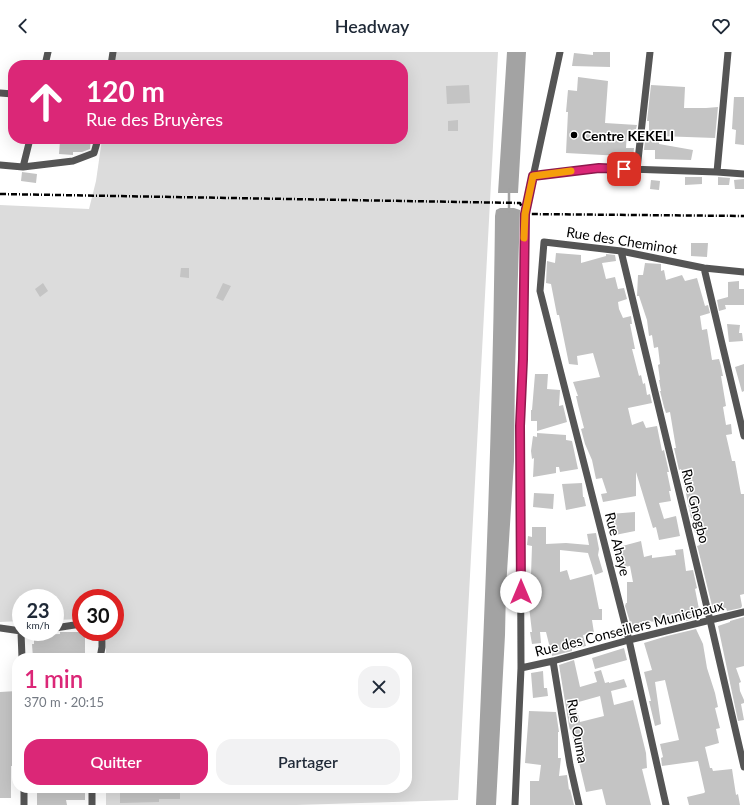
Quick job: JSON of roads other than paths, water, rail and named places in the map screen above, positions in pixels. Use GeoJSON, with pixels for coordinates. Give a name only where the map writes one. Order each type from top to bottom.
{"type":"FeatureCollection","features":[{"type":"Feature","properties":{"kind":"street"},"geometry":{"type":"LineString","coordinates":[[515,805],[521,668],[520,426],[523,359],[525,214],[560,52]]}},
{"type":"Feature","properties":{"kind":"street"},"geometry":{"type":"LineString","coordinates":[[637,169],[650,52]]}},
{"type":"Feature","properties":{"kind":"street"},"geometry":{"type":"LineString","coordinates":[[717,172],[728,52]]}},
{"type":"Feature","properties":{"kind":"street"},"geometry":{"type":"LineString","coordinates":[[23,167],[29,144]]}},
{"type":"Feature","properties":{"kind":"street"},"geometry":{"type":"LineString","coordinates":[[0,165],[23,167],[73,161],[93,154],[96,151],[97,144]]}},
{"type":"Feature","properties":{"kind":"street"},"geometry":{"type":"LineString","coordinates":[[533,176],[599,168],[744,174]]}},
{"type":"Feature","properties":{"kind":"street","name":"Rue des Cheminot"},"geometry":{"type":"LineString","coordinates":[[540,291],[544,242],[621,250],[704,268],[744,272]]}},
{"type":"Feature","properties":{"kind":"street","name":"Rue Gnogbo"},"geometry":{"type":"LineString","coordinates":[[621,250],[744,767]]}},
{"type":"Feature","properties":{"kind":"street"},"geometry":{"type":"LineString","coordinates":[[704,268],[744,436]]}},
{"type":"Feature","properties":{"kind":"street","name":"Rue Ahaye"},"geometry":{"type":"LineString","coordinates":[[540,291],[629,640],[666,805]]}},
{"type":"Feature","properties":{"kind":"street","name":"Rue des Conseillers Municipaux"},"geometry":{"type":"LineString","coordinates":[[521,668],[744,612]]}},
{"type":"Feature","properties":{"kind":"street"},"geometry":{"type":"LineString","coordinates":[[0,628],[12,630]]}},
{"type":"Feature","properties":{"kind":"street"},"geometry":{"type":"LineString","coordinates":[[21,641],[22,653]]}},
{"type":"Feature","properties":{"kind":"street"},"geometry":{"type":"LineString","coordinates":[[101,653],[102,641]]}},
{"type":"Feature","properties":{"kind":"street","name":"Rue Ouma"},"geometry":{"type":"LineString","coordinates":[[553,661],[570,765],[579,805]]}},
{"type":"Feature","properties":{"kind":"street"},"geometry":{"type":"LineString","coordinates":[[24,793],[24,805]]}},
{"type":"Feature","properties":{"kind":"street"},"geometry":{"type":"LineString","coordinates":[[92,793],[92,805]]}},
{"type":"Feature","properties":{"kind":"waterway"},"geometry":{"type":"LineString","coordinates":[[509,190],[509,211]]}},
{"type":"Feature","properties":{"kind":"railway"},"geometry":{"type":"LineString","coordinates":[[0,194],[520,203],[525,214],[744,216]]}},
{"type":"Feature","properties":{"kind":"place","name":"Centre KEKELI"},"geometry":{"type":"Point","coordinates":[574,135]}}]}
